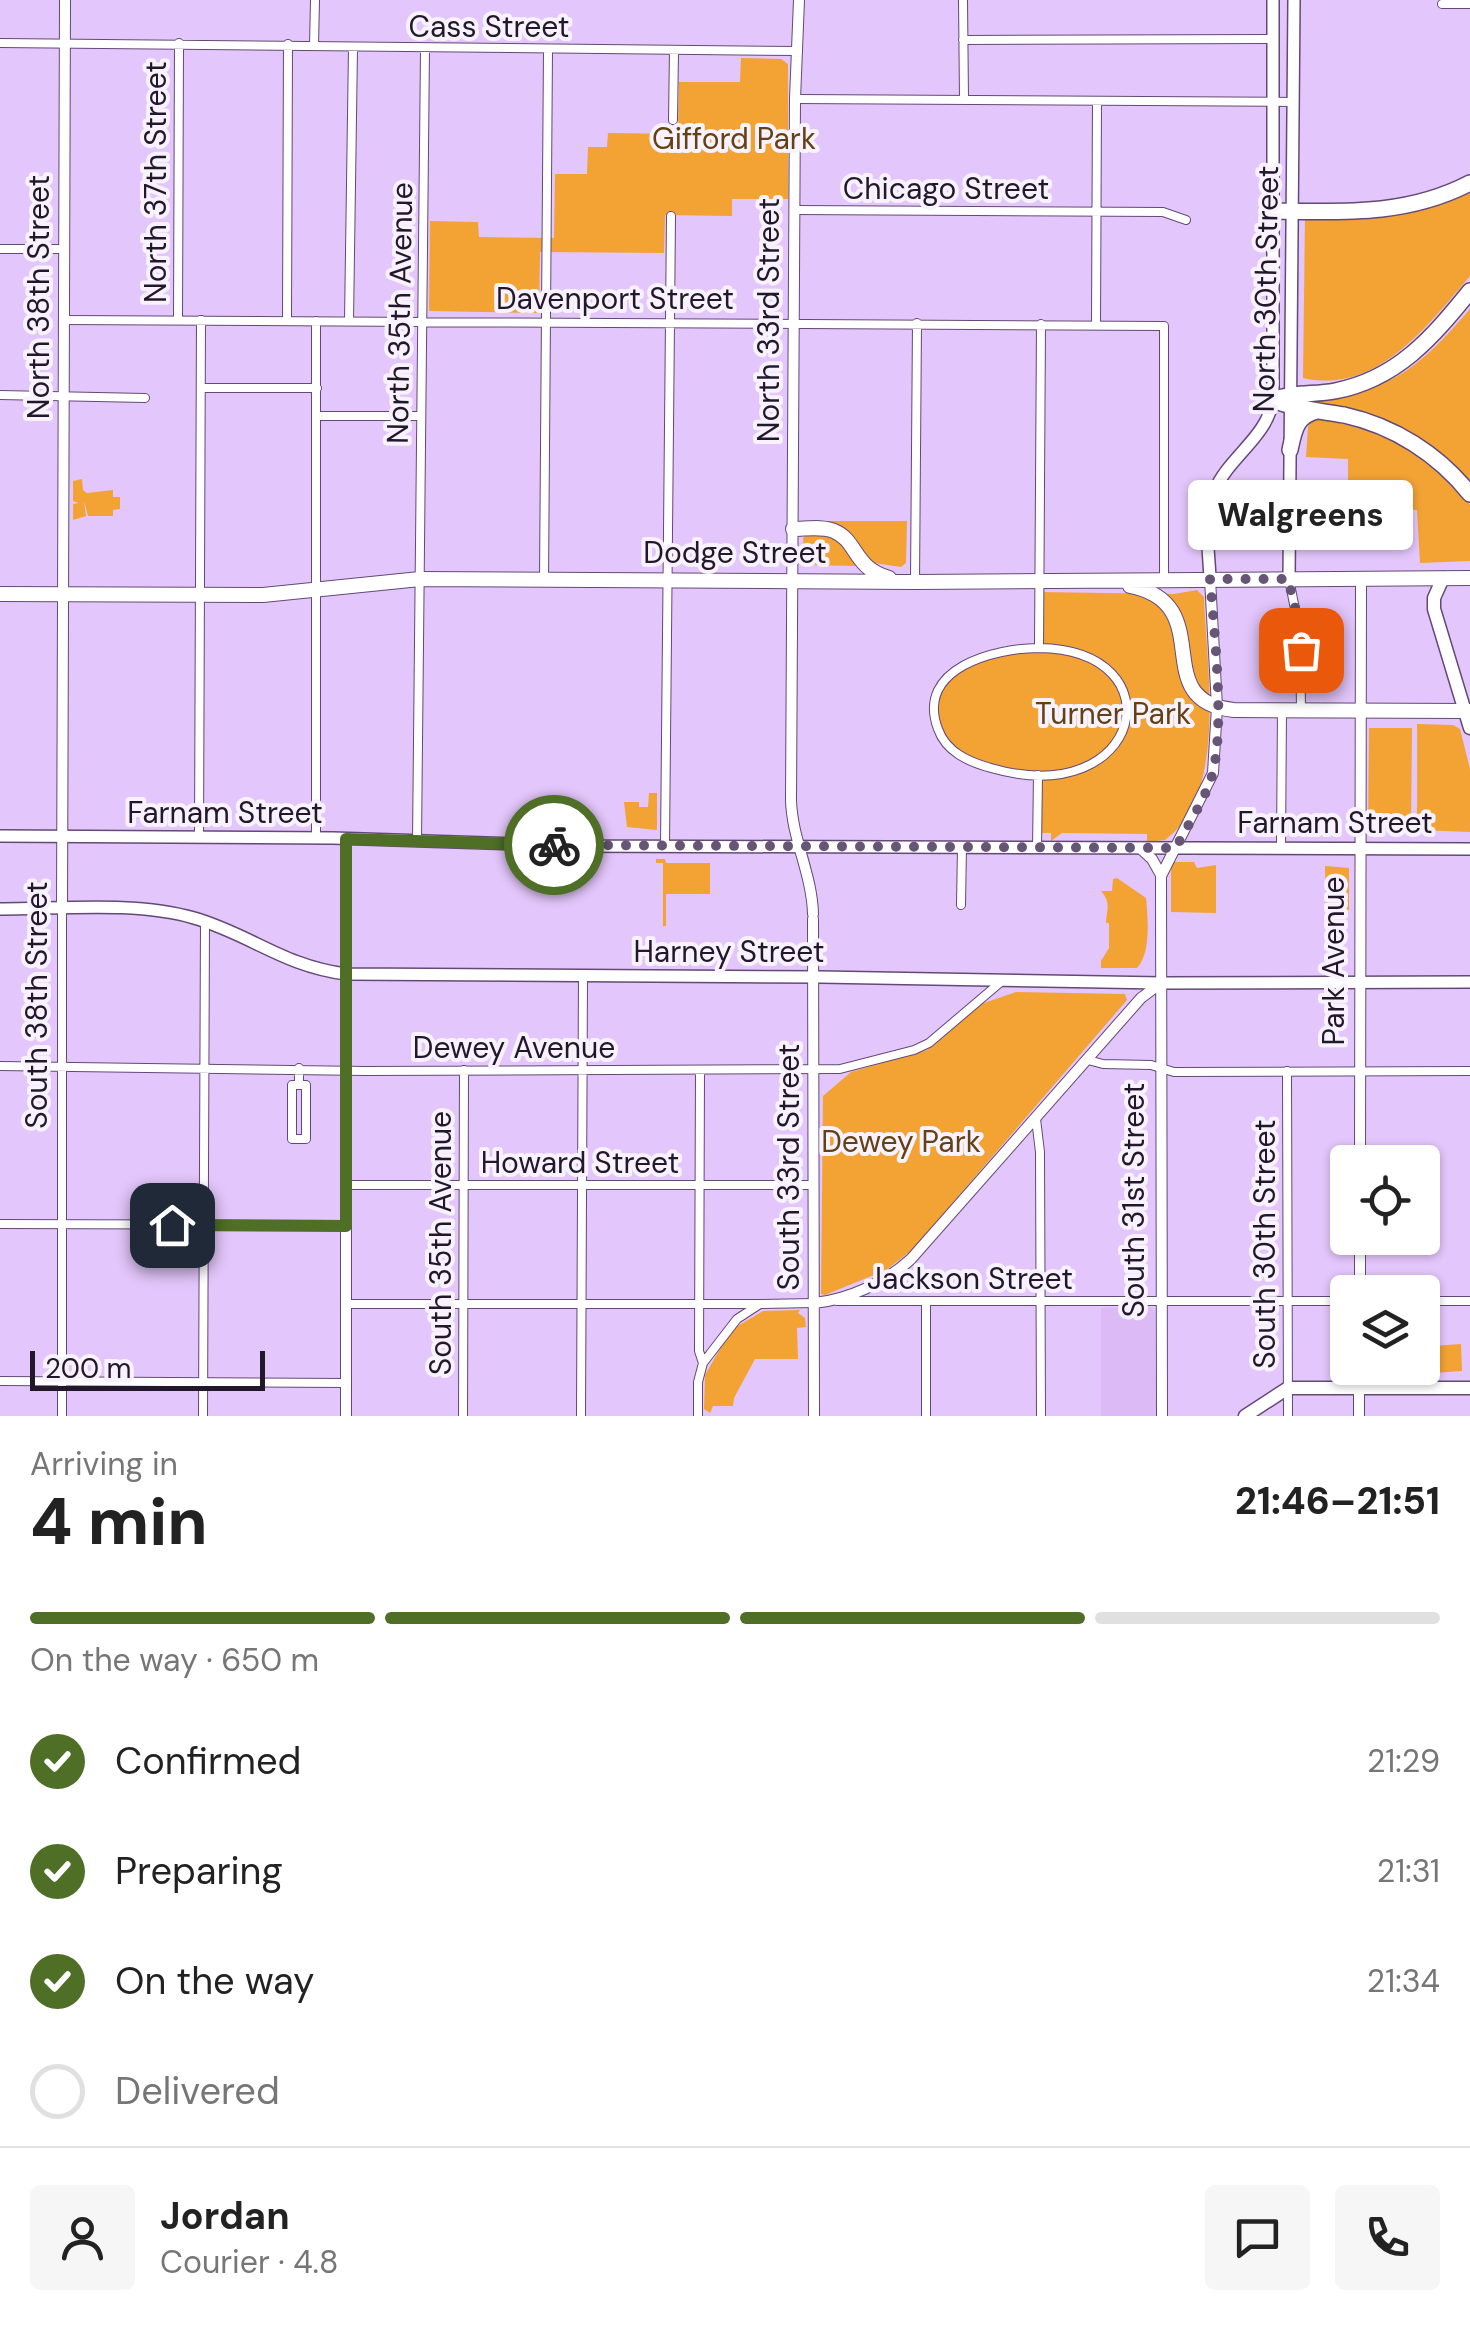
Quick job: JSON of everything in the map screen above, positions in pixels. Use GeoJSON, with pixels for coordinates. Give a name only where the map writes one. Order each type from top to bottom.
{"type":"FeatureCollection","features":[{"type":"Feature","properties":{"kind":"highway"},"geometry":{"type":"LineString","coordinates":[[1273,211],[1384,211],[1416,205],[1470,183]]}},
{"type":"Feature","properties":{"kind":"highway"},"geometry":{"type":"LineString","coordinates":[[1284,400],[1337,391],[1396,369],[1434,335],[1470,291]]}},
{"type":"Feature","properties":{"kind":"highway"},"geometry":{"type":"LineString","coordinates":[[1284,400],[1372,424],[1405,439],[1435,459],[1470,494]]}},
{"type":"Feature","properties":{"kind":"highway"},"geometry":{"type":"LineString","coordinates":[[1290,450],[1296,424],[1306,414],[1320,411]]}},
{"type":"Feature","properties":{"kind":"highway"},"geometry":{"type":"LineString","coordinates":[[793,529],[837,532],[866,568],[909,582]]}},
{"type":"Feature","properties":{"kind":"highway","name":"Dodge Street"},"geometry":{"type":"LineString","coordinates":[[0,594],[277,594],[420,579],[909,582],[1468,578]]}},
{"type":"Feature","properties":{"kind":"highway"},"geometry":{"type":"LineString","coordinates":[[1170,607],[1171,593],[1189,580]]}},
{"type":"Feature","properties":{"kind":"highway"},"geometry":{"type":"LineString","coordinates":[[1099,581],[1150,591],[1170,607],[1180,629],[1188,683],[1200,698],[1216,707],[1468,711]]}},
{"type":"Feature","properties":{"kind":"main road","name":"North 30th Street"},"geometry":{"type":"LineString","coordinates":[[1273,0],[1273,211],[1290,450],[1288,579]]}},
{"type":"Feature","properties":{"kind":"main road","name":"North 30th Street"},"geometry":{"type":"LineString","coordinates":[[1284,400],[1293,211],[1294,0]]}},
{"type":"Feature","properties":{"kind":"main road"},"geometry":{"type":"LineString","coordinates":[[1210,579],[1208,522],[1212,496],[1284,400]]}},
{"type":"Feature","properties":{"kind":"main road"},"geometry":{"type":"LineString","coordinates":[[1443,578],[1434,598],[1434,609],[1468,711],[1470,728]]}},
{"type":"Feature","properties":{"kind":"main road","name":"Farnam Street"},"geometry":{"type":"LineString","coordinates":[[0,836],[665,846],[1470,849]]}},
{"type":"Feature","properties":{"kind":"main road","name":"Harney Street"},"geometry":{"type":"LineString","coordinates":[[0,908],[157,910],[205,921],[284,958],[346,974],[1160,983],[1470,982]]}},
{"type":"Feature","properties":{"kind":"main road"},"geometry":{"type":"LineString","coordinates":[[1245,1416],[1288,1388],[1470,1388]]}},
{"type":"Feature","properties":{"kind":"street","name":"North 38th Street"},"geometry":{"type":"LineString","coordinates":[[63,595],[65,0]]}},
{"type":"Feature","properties":{"kind":"street"},"geometry":{"type":"LineString","coordinates":[[314,0],[314,46]]}},
{"type":"Feature","properties":{"kind":"street","name":"North 33rd Street"},"geometry":{"type":"LineString","coordinates":[[792,581],[799,0]]}},
{"type":"Feature","properties":{"kind":"street"},"geometry":{"type":"LineString","coordinates":[[963,0],[964,99]]}},
{"type":"Feature","properties":{"kind":"street"},"geometry":{"type":"LineString","coordinates":[[1442,4],[1470,4]]}},
{"type":"Feature","properties":{"kind":"street"},"geometry":{"type":"LineString","coordinates":[[963,40],[1273,39]]}},
{"type":"Feature","properties":{"kind":"street","name":"Cass Street"},"geometry":{"type":"LineString","coordinates":[[0,43],[798,51]]}},
{"type":"Feature","properties":{"kind":"street","name":"North 37th Street"},"geometry":{"type":"LineString","coordinates":[[178,320],[179,43]]}},
{"type":"Feature","properties":{"kind":"street"},"geometry":{"type":"LineString","coordinates":[[287,320],[288,44]]}},
{"type":"Feature","properties":{"kind":"street"},"geometry":{"type":"LineString","coordinates":[[350,321],[353,48]]}},
{"type":"Feature","properties":{"kind":"street","name":"North 35th Avenue"},"geometry":{"type":"LineString","coordinates":[[420,579],[426,49]]}},
{"type":"Feature","properties":{"kind":"street"},"geometry":{"type":"LineString","coordinates":[[544,580],[548,50]]}},
{"type":"Feature","properties":{"kind":"street"},"geometry":{"type":"LineString","coordinates":[[673,120],[674,50]]}},
{"type":"Feature","properties":{"kind":"street"},"geometry":{"type":"LineString","coordinates":[[795,99],[1294,102]]}},
{"type":"Feature","properties":{"kind":"street"},"geometry":{"type":"LineString","coordinates":[[1096,324],[1098,100]]}},
{"type":"Feature","properties":{"kind":"street","name":"Chicago Street"},"geometry":{"type":"LineString","coordinates":[[795,210],[1163,212],[1186,220]]}},
{"type":"Feature","properties":{"kind":"street"},"geometry":{"type":"LineString","coordinates":[[665,846],[671,216]]}},
{"type":"Feature","properties":{"kind":"street"},"geometry":{"type":"LineString","coordinates":[[0,250],[65,250]]}},
{"type":"Feature","properties":{"kind":"street","name":"Davenport Street"},"geometry":{"type":"LineString","coordinates":[[64,320],[1164,326],[1164,580]]}},
{"type":"Feature","properties":{"kind":"street","name":"North 37th Street"},"geometry":{"type":"LineString","coordinates":[[199,837],[202,320]]}},
{"type":"Feature","properties":{"kind":"street"},"geometry":{"type":"LineString","coordinates":[[316,320],[316,838]]}},
{"type":"Feature","properties":{"kind":"street"},"geometry":{"type":"LineString","coordinates":[[909,582],[917,324]]}},
{"type":"Feature","properties":{"kind":"street"},"geometry":{"type":"LineString","coordinates":[[1039,648],[1041,324]]}},
{"type":"Feature","properties":{"kind":"street"},"geometry":{"type":"LineString","coordinates":[[201,388],[316,388]]}},
{"type":"Feature","properties":{"kind":"street"},"geometry":{"type":"LineString","coordinates":[[0,395],[145,398]]}},
{"type":"Feature","properties":{"kind":"street"},"geometry":{"type":"LineString","coordinates":[[317,416],[421,416]]}},
{"type":"Feature","properties":{"kind":"street"},"geometry":{"type":"LineString","coordinates":[[416,841],[420,579]]}},
{"type":"Feature","properties":{"kind":"street"},"geometry":{"type":"LineString","coordinates":[[1161,876],[1212,777],[1216,707],[1210,579]]}},
{"type":"Feature","properties":{"kind":"street"},"geometry":{"type":"LineString","coordinates":[[1288,579],[1300,634],[1301,710]]}},
{"type":"Feature","properties":{"kind":"street","name":"Park Avenue"},"geometry":{"type":"LineString","coordinates":[[1360,579],[1360,1145]]}},
{"type":"Feature","properties":{"kind":"street","name":"South 33rd Street"},"geometry":{"type":"LineString","coordinates":[[792,581],[791,806],[811,884],[813,916],[814,1416]]}},
{"type":"Feature","properties":{"kind":"street","name":"South 38th Street"},"geometry":{"type":"LineString","coordinates":[[62,1416],[63,595]]}},
{"type":"Feature","properties":{"kind":"street"},"geometry":{"type":"LineString","coordinates":[[1039,648],[1080,653],[1104,664],[1120,687],[1126,714],[1117,742],[1099,762],[1074,772],[1038,775],[1002,771],[961,756],[940,735],[934,706],[943,682],[962,665],[1003,652],[1039,648]]}},
{"type":"Feature","properties":{"kind":"street"},"geometry":{"type":"LineString","coordinates":[[1281,848],[1282,710]]}},
{"type":"Feature","properties":{"kind":"street"},"geometry":{"type":"LineString","coordinates":[[1037,848],[1038,775]]}},
{"type":"Feature","properties":{"kind":"street"},"geometry":{"type":"LineString","coordinates":[[346,839],[346,1416]]}},
{"type":"Feature","properties":{"kind":"street"},"geometry":{"type":"LineString","coordinates":[[961,902],[962,847]]}},
{"type":"Feature","properties":{"kind":"street"},"geometry":{"type":"LineString","coordinates":[[1140,848],[1161,876]]}},
{"type":"Feature","properties":{"kind":"street","name":"South 31st Street"},"geometry":{"type":"LineString","coordinates":[[1161,876],[1162,1416]]}},
{"type":"Feature","properties":{"kind":"street"},"geometry":{"type":"LineString","coordinates":[[203,1416],[205,921]]}},
{"type":"Feature","properties":{"kind":"street"},"geometry":{"type":"LineString","coordinates":[[581,1416],[582,976]]}},
{"type":"Feature","properties":{"kind":"street","name":"Dewey Avenue"},"geometry":{"type":"LineString","coordinates":[[0,1066],[847,1068],[922,1047],[1002,981]]}},
{"type":"Feature","properties":{"kind":"street"},"geometry":{"type":"LineString","coordinates":[[346,1304],[832,1301],[872,1284],[911,1260],[1141,998],[1160,983]]}},
{"type":"Feature","properties":{"kind":"street"},"geometry":{"type":"LineString","coordinates":[[1088,1060],[1148,1064],[1174,1072],[1470,1071]]}},
{"type":"Feature","properties":{"kind":"street"},"geometry":{"type":"LineString","coordinates":[[299,1068],[299,1085]]}},
{"type":"Feature","properties":{"kind":"street","name":"South 35th Avenue"},"geometry":{"type":"LineString","coordinates":[[464,1070],[464,1416]]}},
{"type":"Feature","properties":{"kind":"street"},"geometry":{"type":"LineString","coordinates":[[700,1070],[699,1351],[703,1363]]}},
{"type":"Feature","properties":{"kind":"street","name":"South 30th Street"},"geometry":{"type":"LineString","coordinates":[[1288,1071],[1288,1416]]}},
{"type":"Feature","properties":{"kind":"street"},"geometry":{"type":"LineString","coordinates":[[292,1085],[299,1085],[306,1085],[306,1139],[292,1139],[292,1085]]}},
{"type":"Feature","properties":{"kind":"street"},"geometry":{"type":"LineString","coordinates":[[1036,1119],[1040,1152],[1041,1416]]}},
{"type":"Feature","properties":{"kind":"street","name":"Howard Street"},"geometry":{"type":"LineString","coordinates":[[346,1186],[814,1185]]}},
{"type":"Feature","properties":{"kind":"street"},"geometry":{"type":"LineString","coordinates":[[0,1224],[346,1226]]}},
{"type":"Feature","properties":{"kind":"street","name":"Jackson Street"},"geometry":{"type":"LineString","coordinates":[[832,1301],[1330,1302]]}},
{"type":"Feature","properties":{"kind":"street"},"geometry":{"type":"LineString","coordinates":[[1440,1301],[1470,1301]]}},
{"type":"Feature","properties":{"kind":"street"},"geometry":{"type":"LineString","coordinates":[[926,1302],[926,1416]]}},
{"type":"Feature","properties":{"kind":"street"},"geometry":{"type":"LineString","coordinates":[[698,1416],[698,1382],[703,1363],[737,1319],[760,1304]]}},
{"type":"Feature","properties":{"kind":"street"},"geometry":{"type":"LineString","coordinates":[[0,1382],[346,1383]]}},
{"type":"Feature","properties":{"kind":"street"},"geometry":{"type":"LineString","coordinates":[[1359,1388],[1359,1416]]}},
{"type":"Feature","properties":{"kind":"shaded area"},"geometry":{"type":"Polygon","coordinates":[[[1150,1307],[1155,1311],[1156,1416],[1101,1416],[1101,1308],[1150,1307]]]}},
{"type":"Feature","properties":{"kind":"green space","name":"Gifford Park"},"geometry":{"type":"Polygon","coordinates":[[[741,58],[781,59],[788,64],[788,199],[732,199],[732,216],[665,215],[664,253],[540,252],[539,313],[429,311],[430,221],[478,222],[479,237],[554,238],[555,174],[587,174],[588,147],[607,147],[608,133],[678,134],[679,82],[740,82],[741,58]]]}},
{"type":"Feature","properties":{"kind":"green space"},"geometry":{"type":"Polygon","coordinates":[[[1470,189],[1470,276],[1437,315],[1377,366],[1330,381],[1303,378],[1305,217],[1470,189]]]}},
{"type":"Feature","properties":{"kind":"green space"},"geometry":{"type":"Polygon","coordinates":[[[1470,309],[1470,484],[1446,462],[1315,405],[1316,401],[1366,390],[1403,373],[1435,347],[1470,309]]]}},
{"type":"Feature","properties":{"kind":"green space"},"geometry":{"type":"Polygon","coordinates":[[[1314,418],[1380,436],[1440,471],[1470,505],[1470,561],[1420,563],[1417,510],[1348,506],[1348,459],[1306,457],[1308,427],[1314,418]]]}},
{"type":"Feature","properties":{"kind":"green space"},"geometry":{"type":"Polygon","coordinates":[[[82,479],[87,493],[113,490],[113,497],[120,497],[120,509],[113,510],[113,516],[88,516],[84,501],[86,516],[73,520],[73,504],[79,503],[73,501],[73,481],[82,479]]]}},
{"type":"Feature","properties":{"kind":"green space"},"geometry":{"type":"Polygon","coordinates":[[[804,521],[907,521],[906,563],[901,567],[874,563],[850,540],[804,521]]]}},
{"type":"Feature","properties":{"kind":"green space"},"geometry":{"type":"Polygon","coordinates":[[[835,533],[858,566],[805,565],[803,538],[835,533]]]}},
{"type":"Feature","properties":{"kind":"green space","name":"Turner Park"},"geometry":{"type":"Polygon","coordinates":[[[1197,590],[1204,597],[1208,657],[1206,760],[1198,792],[1185,819],[1165,840],[1147,842],[1147,834],[1062,833],[1051,841],[1051,833],[1037,833],[1038,776],[978,762],[950,746],[941,735],[937,722],[939,690],[965,663],[1039,648],[1039,592],[1174,594],[1197,590]]]}},
{"type":"Feature","properties":{"kind":"green space"},"geometry":{"type":"Polygon","coordinates":[[[1417,724],[1453,725],[1460,729],[1470,769],[1470,832],[1417,830],[1417,724]]]}},
{"type":"Feature","properties":{"kind":"green space"},"geometry":{"type":"Polygon","coordinates":[[[1369,728],[1412,728],[1411,830],[1368,830],[1369,728]]]}},
{"type":"Feature","properties":{"kind":"green space"},"geometry":{"type":"Polygon","coordinates":[[[649,793],[657,793],[657,830],[627,827],[624,802],[639,802],[639,807],[648,807],[649,793]]]}},
{"type":"Feature","properties":{"kind":"green space"},"geometry":{"type":"Polygon","coordinates":[[[656,859],[665,859],[666,863],[710,863],[710,894],[666,894],[666,926],[663,863],[656,863],[656,859]]]}},
{"type":"Feature","properties":{"kind":"green space"},"geometry":{"type":"Polygon","coordinates":[[[1174,862],[1194,862],[1197,868],[1216,865],[1216,913],[1171,912],[1174,862]]]}},
{"type":"Feature","properties":{"kind":"green space"},"geometry":{"type":"Polygon","coordinates":[[[1325,866],[1349,868],[1349,910],[1326,913],[1325,866]]]}},
{"type":"Feature","properties":{"kind":"green space"},"geometry":{"type":"Polygon","coordinates":[[[1113,879],[1146,898],[1147,945],[1137,968],[1101,968],[1109,948],[1109,923],[1107,902],[1101,891],[1112,891],[1113,879]]]}},
{"type":"Feature","properties":{"kind":"green space","name":"Dewey Park"},"geometry":{"type":"Polygon","coordinates":[[[1016,992],[1125,994],[1127,1000],[912,1250],[886,1270],[821,1294],[823,1096],[851,1072],[927,1050],[981,1004],[1016,992]]]}},
{"type":"Feature","properties":{"kind":"green space"},"geometry":{"type":"Polygon","coordinates":[[[800,1310],[806,1327],[797,1328],[798,1359],[755,1359],[733,1406],[713,1406],[710,1413],[704,1409],[705,1375],[731,1330],[763,1311],[800,1310]]]}},
{"type":"Feature","properties":{"kind":"green space"},"geometry":{"type":"Polygon","coordinates":[[[1461,1344],[1462,1371],[1440,1373],[1440,1345],[1461,1344]]]}},
{"type":"Feature","properties":{"kind":"way so far"},"geometry":{"type":"LineString","coordinates":[[554,845],[1176,848],[1210,783],[1214,766],[1215,646],[1210,579],[1288,579],[1301,650]]}},
{"type":"Feature","properties":{"kind":"place","name":"Walgreens"},"geometry":{"type":"Point","coordinates":[1301,650]}},
{"type":"Feature","properties":{"kind":"route"},"geometry":{"type":"LineString","coordinates":[[172,1225],[346,1226],[346,839],[554,845]]}}]}
